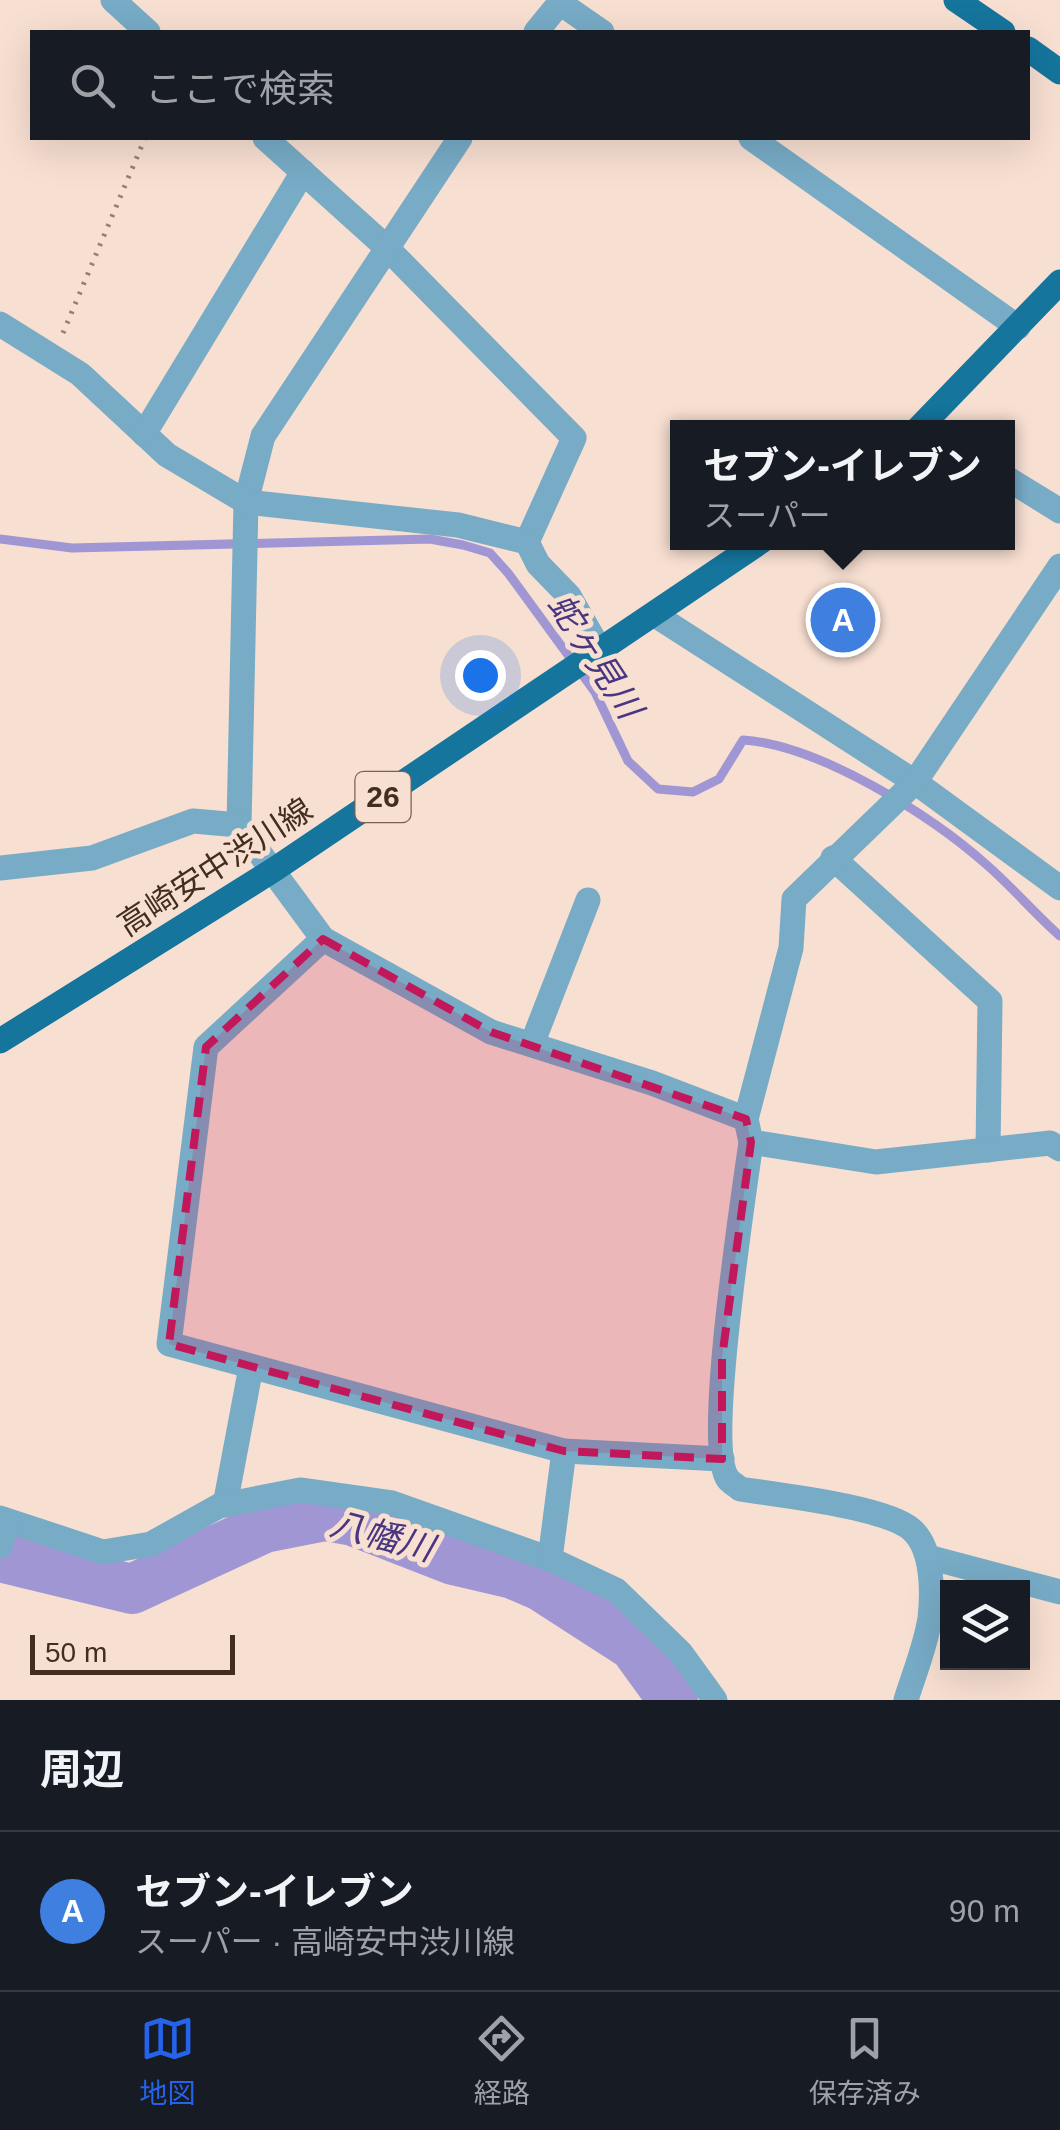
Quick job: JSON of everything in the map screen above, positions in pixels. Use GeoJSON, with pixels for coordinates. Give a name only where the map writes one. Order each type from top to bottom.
{"type":"FeatureCollection","features":[{"type":"Feature","properties":{"kind":"main road"},"geometry":{"type":"LineString","coordinates":[[956,0],[1000,30]]}},
{"type":"Feature","properties":{"kind":"main road"},"geometry":{"type":"LineString","coordinates":[[1030,51],[1060,72]]}},
{"type":"Feature","properties":{"kind":"main road"},"geometry":{"type":"LineString","coordinates":[[928,420],[1060,282]]}},
{"type":"Feature","properties":{"kind":"main road","name":"高崎安中渋川線"},"geometry":{"type":"LineString","coordinates":[[0,1041],[276,869],[748,550]]}},
{"type":"Feature","properties":{"kind":"street"},"geometry":{"type":"LineString","coordinates":[[112,0],[146,30]]}},
{"type":"Feature","properties":{"kind":"street"},"geometry":{"type":"LineString","coordinates":[[538,30],[561,1],[599,30]]}},
{"type":"Feature","properties":{"kind":"street"},"geometry":{"type":"LineString","coordinates":[[267,140],[386,247],[574,438],[527,542]]}},
{"type":"Feature","properties":{"kind":"street"},"geometry":{"type":"LineString","coordinates":[[459,140],[263,436],[246,502],[239,825],[276,869],[323,939],[491,1032],[652,1082],[748,1131],[876,1162],[1050,1143],[1060,1149]]}},
{"type":"Feature","properties":{"kind":"street"},"geometry":{"type":"LineString","coordinates":[[754,140],[1018,326]]}},
{"type":"Feature","properties":{"kind":"street"},"geometry":{"type":"LineString","coordinates":[[144,434],[304,172]]}},
{"type":"Feature","properties":{"kind":"street"},"geometry":{"type":"LineString","coordinates":[[0,324],[80,374],[168,455],[246,502],[458,525],[527,542],[538,564],[568,596],[601,652]]}},
{"type":"Feature","properties":{"kind":"street"},"geometry":{"type":"LineString","coordinates":[[1015,484],[1060,511]]}},
{"type":"Feature","properties":{"kind":"street"},"geometry":{"type":"LineString","coordinates":[[906,1700],[930,1618],[928,1557],[910,1527],[867,1511],[740,1488],[727,1478],[722,1459],[722,1358],[748,1131],[791,948],[794,899],[832,858],[915,782],[1060,566]]}},
{"type":"Feature","properties":{"kind":"street"},"geometry":{"type":"LineString","coordinates":[[654,615],[915,782],[1060,888]]}},
{"type":"Feature","properties":{"kind":"street"},"geometry":{"type":"LineString","coordinates":[[0,868],[92,858],[193,821],[239,825]]}},
{"type":"Feature","properties":{"kind":"street"},"geometry":{"type":"LineString","coordinates":[[832,858],[990,1001],[988,1150]]}},
{"type":"Feature","properties":{"kind":"street"},"geometry":{"type":"LineString","coordinates":[[532,1044],[588,900]]}},
{"type":"Feature","properties":{"kind":"street"},"geometry":{"type":"LineString","coordinates":[[323,939],[206,1047],[169,1344],[564,1450],[722,1459]]}},
{"type":"Feature","properties":{"kind":"street"},"geometry":{"type":"LineString","coordinates":[[225,1506],[251,1367]]}},
{"type":"Feature","properties":{"kind":"street"},"geometry":{"type":"LineString","coordinates":[[550,1558],[564,1450]]}},
{"type":"Feature","properties":{"kind":"street"},"geometry":{"type":"LineString","coordinates":[[3,1530],[103,1552],[151,1544],[225,1506],[300,1490],[392,1503],[550,1558],[616,1590],[681,1653],[716,1700]]}},
{"type":"Feature","properties":{"kind":"street"},"geometry":{"type":"LineString","coordinates":[[928,1557],[1060,1592]]}},
{"type":"Feature","properties":{"kind":"path"},"geometry":{"type":"LineString","coordinates":[[53,357],[144,140]]}},
{"type":"Feature","properties":{"kind":"highlighted area"},"geometry":{"type":"Polygon","coordinates":[[[323,939],[491,1032],[746,1119],[751,1142],[722,1358],[722,1459],[564,1451],[169,1344],[206,1047],[323,939]]]}},
{"type":"Feature","properties":{"kind":"waterway","name":"蛇ヶ見川"},"geometry":{"type":"LineString","coordinates":[[0,539],[72,548],[430,539],[490,553],[595,692],[628,761],[658,789],[693,792],[719,779],[743,740],[805,755],[873,786],[936,826],[988,866],[1060,936]]}},
{"type":"Feature","properties":{"kind":"waterway","name":"八幡川"},"geometry":{"type":"LineString","coordinates":[[0,1557],[132,1589],[264,1528],[325,1516],[353,1521],[453,1560],[513,1574],[541,1586],[634,1646],[673,1700]]}},
{"type":"Feature","properties":{"kind":"place","name":"セブン-イレブン"},"geometry":{"type":"Point","coordinates":[843,620]}}]}
